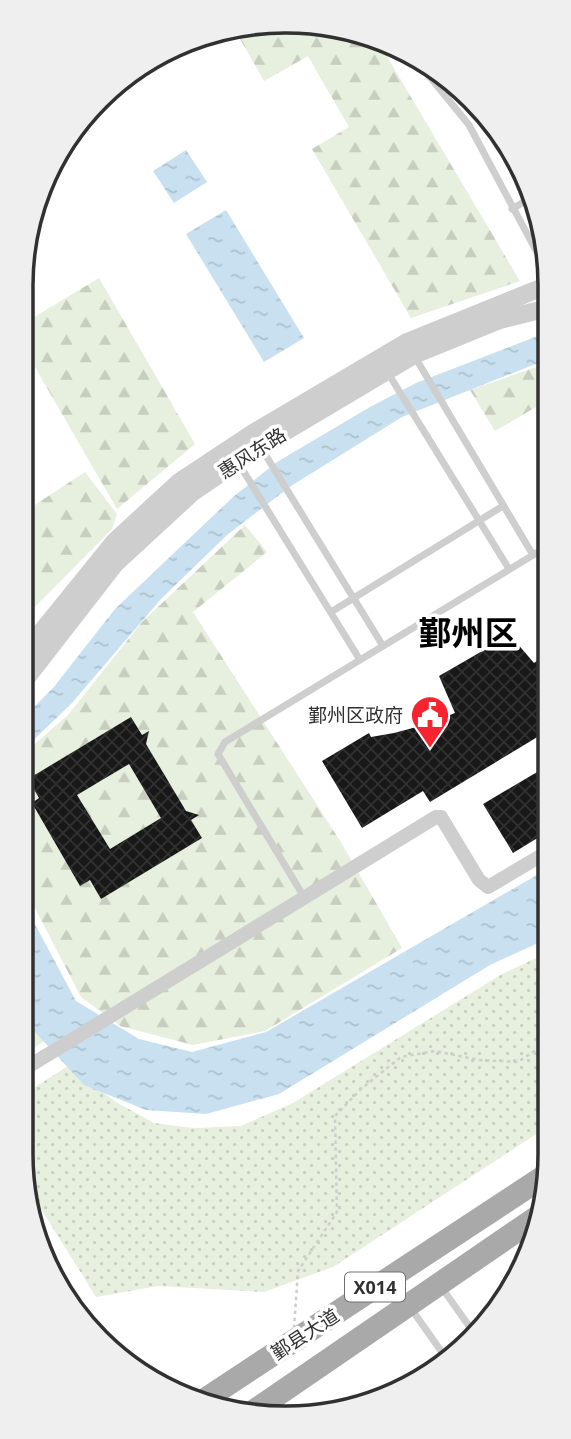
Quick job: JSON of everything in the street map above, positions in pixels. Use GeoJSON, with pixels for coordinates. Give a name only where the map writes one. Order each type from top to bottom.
{"type":"FeatureCollection","features":[{"type":"Feature","properties":{"kind":"main road","name":"鄞县大道"},"geometry":{"type":"LineString","coordinates":[[212,1395],[536,1182]]}},
{"type":"Feature","properties":{"kind":"main road","name":"鄞县大道"},"geometry":{"type":"LineString","coordinates":[[263,1405],[528,1223]]}},
{"type":"Feature","properties":{"kind":"street","name":"惠风东路"},"geometry":{"type":"LineString","coordinates":[[33,642],[115,541],[179,482],[233,454],[410,348],[538,290]]}},
{"type":"Feature","properties":{"kind":"street","name":"惠风东路"},"geometry":{"type":"LineString","coordinates":[[410,348],[538,310]]}},
{"type":"Feature","properties":{"kind":"street","name":"惠风东路"},"geometry":{"type":"LineString","coordinates":[[33,670],[115,565],[233,454]]}},
{"type":"Feature","properties":{"kind":"street"},"geometry":{"type":"LineString","coordinates":[[33,1063],[436,817],[441,817],[479,880],[488,887],[538,857]]}},
{"type":"Feature","properties":{"kind":"lane"},"geometry":{"type":"LineString","coordinates":[[433,81],[469,125],[536,251]]}},
{"type":"Feature","properties":{"kind":"lane"},"geometry":{"type":"LineString","coordinates":[[512,209],[523,202]]}},
{"type":"Feature","properties":{"kind":"lane"},"geometry":{"type":"LineString","coordinates":[[410,348],[533,555]]}},
{"type":"Feature","properties":{"kind":"lane"},"geometry":{"type":"LineString","coordinates":[[382,364],[509,569]]}},
{"type":"Feature","properties":{"kind":"lane"},"geometry":{"type":"LineString","coordinates":[[257,440],[383,646]]}},
{"type":"Feature","properties":{"kind":"lane"},"geometry":{"type":"LineString","coordinates":[[233,454],[360,660]]}},
{"type":"Feature","properties":{"kind":"lane"},"geometry":{"type":"LineString","coordinates":[[331,612],[503,506]]}},
{"type":"Feature","properties":{"kind":"lane"},"geometry":{"type":"LineString","coordinates":[[304,897],[218,754],[226,743],[538,552]]}},
{"type":"Feature","properties":{"kind":"lane"},"geometry":{"type":"LineString","coordinates":[[439,1284],[469,1326]]}},
{"type":"Feature","properties":{"kind":"lane"},"geometry":{"type":"LineString","coordinates":[[409,1306],[442,1352]]}},
{"type":"Feature","properties":{"kind":"path"},"geometry":{"type":"LineString","coordinates":[[293,1342],[298,1271],[337,1212],[335,1116],[361,1089],[401,1057],[435,1051],[479,1060],[518,1062],[538,1049]]}},
{"type":"Feature","properties":{"kind":"green space"},"geometry":{"type":"Polygon","coordinates":[[[286,33],[318,35],[385,53],[520,281],[411,318],[312,149],[349,127],[308,56],[264,81],[239,37],[286,33]]]}},
{"type":"Feature","properties":{"kind":"green space"},"geometry":{"type":"Polygon","coordinates":[[[99,278],[195,444],[117,509],[33,364],[33,318],[99,278]]]}},
{"type":"Feature","properties":{"kind":"green space"},"geometry":{"type":"Polygon","coordinates":[[[538,366],[538,406],[495,431],[470,390],[538,366]]]}},
{"type":"Feature","properties":{"kind":"green space"},"geometry":{"type":"Polygon","coordinates":[[[85,472],[117,514],[112,529],[33,609],[33,506],[85,472]]]}},
{"type":"Feature","properties":{"kind":"green space"},"geometry":{"type":"Polygon","coordinates":[[[245,525],[267,552],[193,612],[342,844],[402,948],[265,1031],[193,1045],[120,1026],[81,997],[33,904],[33,746],[68,715],[142,622],[245,525]]]}},
{"type":"Feature","properties":{"kind":"green space"},"geometry":{"type":"Polygon","coordinates":[[[538,957],[538,1133],[333,1267],[264,1292],[158,1286],[96,1297],[38,1205],[33,1154],[33,1088],[68,1066],[116,1102],[154,1123],[194,1128],[241,1126],[293,1103],[502,974],[538,957]]]}},
{"type":"Feature","properties":{"kind":"green space"},"geometry":{"type":"Polygon","coordinates":[[[33,1014],[49,1038],[33,1048],[33,1014]]]}},
{"type":"Feature","properties":{"kind":"water"},"geometry":{"type":"Polygon","coordinates":[[[186,150],[207,182],[174,203],[153,171],[186,150]]]}},
{"type":"Feature","properties":{"kind":"water"},"geometry":{"type":"Polygon","coordinates":[[[226,210],[304,338],[264,362],[186,234],[226,210]]]}},
{"type":"Feature","properties":{"kind":"water"},"geometry":{"type":"Polygon","coordinates":[[[538,336],[538,363],[402,417],[291,486],[227,535],[161,599],[71,704],[33,740],[33,708],[53,688],[115,609],[233,497],[277,462],[416,383],[538,336]]]}},
{"type":"Feature","properties":{"kind":"water"},"geometry":{"type":"Polygon","coordinates":[[[538,874],[538,943],[490,965],[279,1094],[206,1114],[146,1110],[84,1085],[35,1032],[33,920],[76,1001],[139,1039],[192,1052],[266,1032],[538,874]]]}},
{"type":"Feature","properties":{"kind":"building","name":"鄞州区政府"},"geometry":{"type":"Polygon","coordinates":[[[510,635],[534,663],[538,660],[538,737],[430,802],[423,791],[362,828],[322,761],[369,733],[371,737],[394,733],[455,713],[439,676],[510,635]]]}},
{"type":"Feature","properties":{"kind":"building"},"geometry":{"type":"Polygon","coordinates":[[[131,717],[142,735],[149,731],[146,744],[186,811],[199,815],[191,820],[202,838],[101,899],[90,880],[80,886],[33,805],[39,798],[33,788],[33,776],[131,717]],[[129,764],[77,795],[110,849],[161,818],[129,764]]]}},
{"type":"Feature","properties":{"kind":"building"},"geometry":{"type":"Polygon","coordinates":[[[538,772],[538,838],[513,853],[483,804],[538,772]]]}},
{"type":"Feature","properties":{"kind":"place","name":"鄞州区政府"},"geometry":{"type":"Point","coordinates":[430,749]}},
{"type":"Feature","properties":{"kind":"district","name":"鄞州区"},"geometry":{"type":"Point","coordinates":[468,632]}}]}
